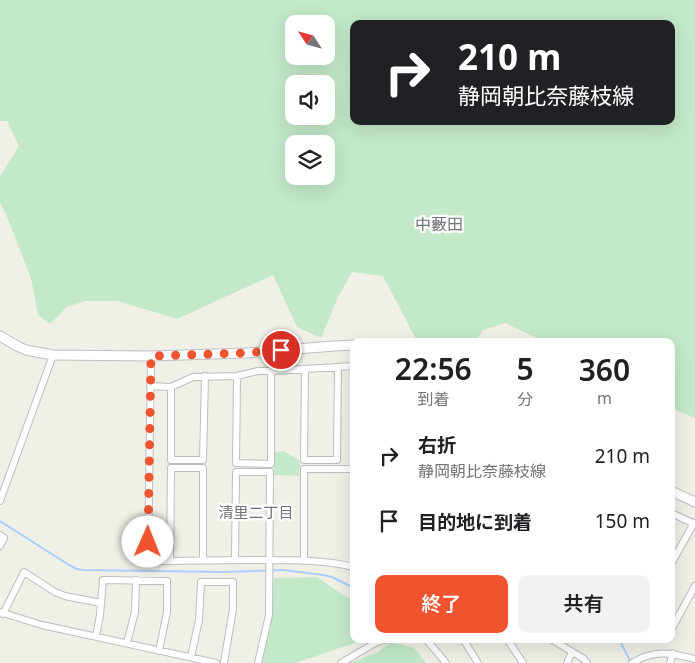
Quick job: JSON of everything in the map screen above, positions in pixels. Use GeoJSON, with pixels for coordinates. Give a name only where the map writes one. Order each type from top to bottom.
{"type":"FeatureCollection","features":[{"type":"Feature","properties":{"kind":"main road"},"geometry":{"type":"LineString","coordinates":[[0,336],[26,350],[52,355],[151,356],[246,353],[350,345]]}},
{"type":"Feature","properties":{"kind":"main road"},"geometry":{"type":"LineString","coordinates":[[675,495],[695,502]]}},
{"type":"Feature","properties":{"kind":"street"},"geometry":{"type":"LineString","coordinates":[[0,501],[52,355]]}},
{"type":"Feature","properties":{"kind":"street"},"geometry":{"type":"LineString","coordinates":[[151,356],[148,561],[304,561],[350,567]]}},
{"type":"Feature","properties":{"kind":"street"},"geometry":{"type":"LineString","coordinates":[[150,386],[171,387],[193,377],[237,376],[258,371],[350,366]]}},
{"type":"Feature","properties":{"kind":"street"},"geometry":{"type":"LineString","coordinates":[[305,369],[304,460],[337,460],[338,367]]}},
{"type":"Feature","properties":{"kind":"street"},"geometry":{"type":"LineString","coordinates":[[237,376],[236,463],[271,464],[271,371]]}},
{"type":"Feature","properties":{"kind":"street"},"geometry":{"type":"LineString","coordinates":[[171,387],[171,460],[203,460],[204,376]]}},
{"type":"Feature","properties":{"kind":"street"},"geometry":{"type":"LineString","coordinates":[[170,561],[171,468],[203,468],[203,560]]}},
{"type":"Feature","properties":{"kind":"street"},"geometry":{"type":"LineString","coordinates":[[304,561],[304,468],[350,469]]}},
{"type":"Feature","properties":{"kind":"street"},"geometry":{"type":"LineString","coordinates":[[236,560],[236,472],[270,472],[269,616],[258,663]]}},
{"type":"Feature","properties":{"kind":"street"},"geometry":{"type":"LineString","coordinates":[[675,514],[694,523],[675,557]]}},
{"type":"Feature","properties":{"kind":"street"},"geometry":{"type":"LineString","coordinates":[[0,535],[4,538],[0,546]]}},
{"type":"Feature","properties":{"kind":"street"},"geometry":{"type":"LineString","coordinates":[[101,603],[65,596],[55,592],[24,572],[2,613],[42,625],[216,663]]}},
{"type":"Feature","properties":{"kind":"street"},"geometry":{"type":"LineString","coordinates":[[96,636],[103,580],[167,580],[167,612],[159,651]]}},
{"type":"Feature","properties":{"kind":"street"},"geometry":{"type":"LineString","coordinates":[[127,643],[135,612],[136,580]]}},
{"type":"Feature","properties":{"kind":"street"},"geometry":{"type":"LineString","coordinates":[[191,657],[199,620],[201,582],[233,582],[233,609],[224,663]]}},
{"type":"Feature","properties":{"kind":"street"},"geometry":{"type":"LineString","coordinates":[[675,623],[695,586]]}},
{"type":"Feature","properties":{"kind":"street"},"geometry":{"type":"LineString","coordinates":[[341,663],[375,643]]}},
{"type":"Feature","properties":{"kind":"street"},"geometry":{"type":"LineString","coordinates":[[429,643],[446,663]]}},
{"type":"Feature","properties":{"kind":"street"},"geometry":{"type":"LineString","coordinates":[[466,643],[478,663]]}},
{"type":"Feature","properties":{"kind":"street"},"geometry":{"type":"LineString","coordinates":[[510,643],[523,663]]}},
{"type":"Feature","properties":{"kind":"street"},"geometry":{"type":"LineString","coordinates":[[557,643],[584,659],[587,663]]}},
{"type":"Feature","properties":{"kind":"street"},"geometry":{"type":"LineString","coordinates":[[567,663],[572,652]]}},
{"type":"Feature","properties":{"kind":"street"},"geometry":{"type":"LineString","coordinates":[[634,662],[649,654],[661,653],[695,659]]}},
{"type":"Feature","properties":{"kind":"street"},"geometry":{"type":"LineString","coordinates":[[670,663],[673,654]]}},
{"type":"Feature","properties":{"kind":"green space"},"geometry":{"type":"Polygon","coordinates":[[[0,0],[695,0],[695,418],[675,410],[675,338],[537,338],[505,323],[483,330],[478,338],[415,338],[383,276],[352,272],[338,297],[321,338],[297,327],[273,275],[177,319],[118,301],[85,301],[67,307],[50,324],[38,315],[31,278],[0,202],[0,176],[19,146],[7,121],[0,121],[0,0]]]}},
{"type":"Feature","properties":{"kind":"green space"},"geometry":{"type":"Polygon","coordinates":[[[283,451],[299,460],[299,476],[274,475],[275,452],[283,451]]]}},
{"type":"Feature","properties":{"kind":"green space"},"geometry":{"type":"Polygon","coordinates":[[[317,577],[350,598],[350,643],[354,643],[296,663],[262,663],[271,616],[274,578],[317,577]]]}},
{"type":"Feature","properties":{"kind":"green space"},"geometry":{"type":"Polygon","coordinates":[[[390,643],[395,643],[414,648],[426,663],[349,663],[378,652],[390,643]]]}},
{"type":"Feature","properties":{"kind":"waterway"},"geometry":{"type":"LineString","coordinates":[[0,521],[77,569],[224,572],[283,570],[332,577],[350,586]]}},
{"type":"Feature","properties":{"kind":"waterway"},"geometry":{"type":"LineString","coordinates":[[621,643],[630,661]]}},
{"type":"Feature","properties":{"kind":"district","name":"中藪田"},"geometry":{"type":"Point","coordinates":[439,224]}},
{"type":"Feature","properties":{"kind":"district","name":"清里二丁目"},"geometry":{"type":"Point","coordinates":[256,512]}},
{"type":"Feature","properties":{"kind":"route"},"geometry":{"type":"LineString","coordinates":[[148,542],[151,356],[281,350]]}}]}
